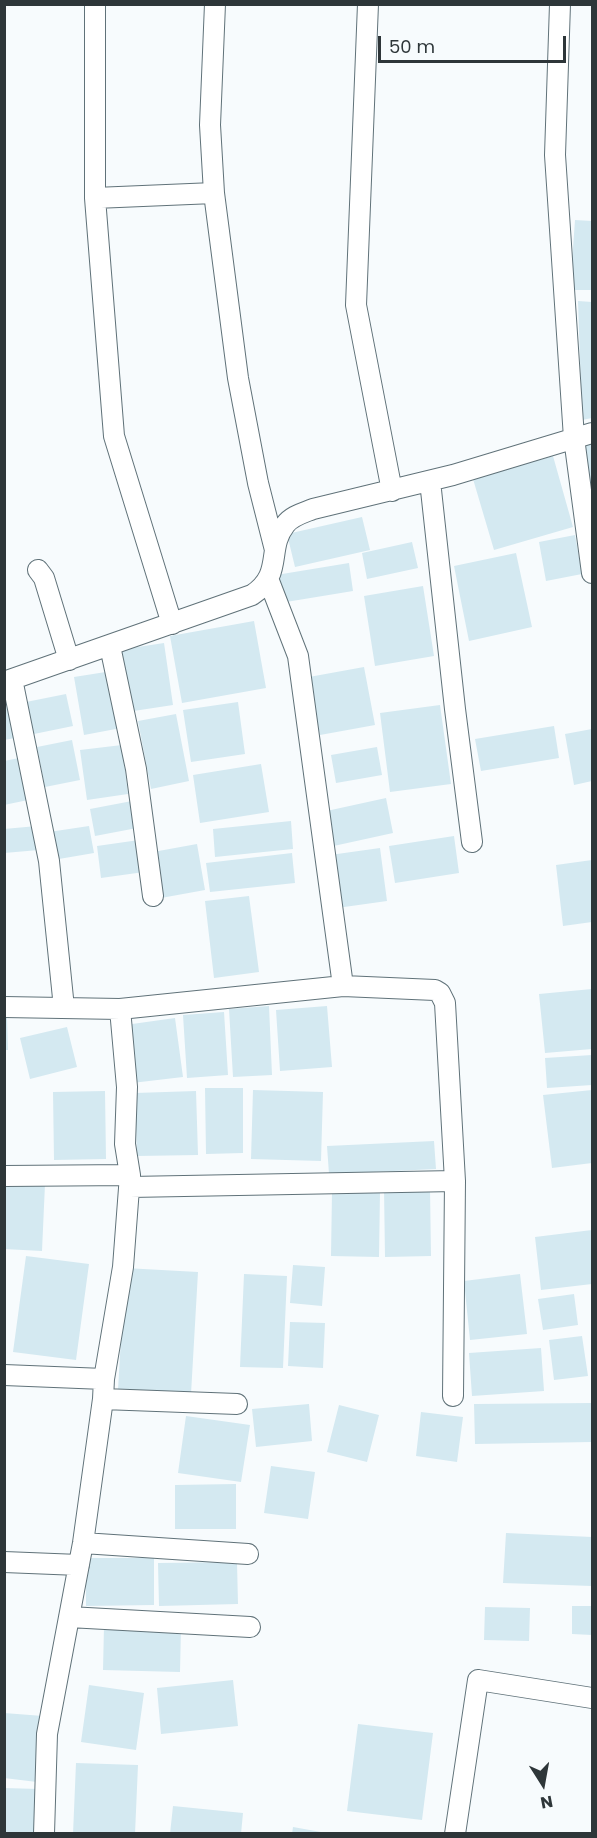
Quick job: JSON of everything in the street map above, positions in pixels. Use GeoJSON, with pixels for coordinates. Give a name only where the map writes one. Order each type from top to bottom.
{"type":"FeatureCollection","features":[{"type":"Feature","properties":{"kind":"street"},"geometry":{"type":"LineString","coordinates":[[95,4],[95,198],[114,436],[172,624]]}},
{"type":"Feature","properties":{"kind":"street"},"geometry":{"type":"LineString","coordinates":[[215,4],[210,125],[214,193],[238,378],[258,483],[275,553]]}},
{"type":"Feature","properties":{"kind":"street"},"geometry":{"type":"LineString","coordinates":[[368,4],[356,305],[392,491]]}},
{"type":"Feature","properties":{"kind":"street"},"geometry":{"type":"LineString","coordinates":[[560,4],[555,155],[583,435],[592,573]]}},
{"type":"Feature","properties":{"kind":"street"},"geometry":{"type":"LineString","coordinates":[[95,198],[214,193]]}},
{"type":"Feature","properties":{"kind":"street"},"geometry":{"type":"LineString","coordinates":[[64,1008],[49,861],[8,681],[252,595],[269,581],[279,536],[285,524],[295,516],[314,509],[430,481],[583,435]]}},
{"type":"Feature","properties":{"kind":"street"},"geometry":{"type":"LineString","coordinates":[[430,481],[454,709],[472,842]]}},
{"type":"Feature","properties":{"kind":"street"},"geometry":{"type":"LineString","coordinates":[[38,570],[44,578],[69,660]]}},
{"type":"Feature","properties":{"kind":"street"},"geometry":{"type":"LineString","coordinates":[[269,581],[298,656],[343,986]]}},
{"type":"Feature","properties":{"kind":"street"},"geometry":{"type":"LineString","coordinates":[[110,646],[136,769],[153,897]]}},
{"type":"Feature","properties":{"kind":"street"},"geometry":{"type":"LineString","coordinates":[[4,1007],[120,1009],[343,986],[427,989],[440,993],[447,1016],[455,1181],[453,1396]]}},
{"type":"Feature","properties":{"kind":"street"},"geometry":{"type":"LineString","coordinates":[[44,1833],[47,1734],[83,1543],[103,1389],[123,1267],[130,1181],[125,1144],[127,1087],[120,1009]]}},
{"type":"Feature","properties":{"kind":"street"},"geometry":{"type":"LineString","coordinates":[[4,1176],[130,1181],[455,1181]]}},
{"type":"Feature","properties":{"kind":"street"},"geometry":{"type":"LineString","coordinates":[[4,1375],[237,1404]]}},
{"type":"Feature","properties":{"kind":"street"},"geometry":{"type":"LineString","coordinates":[[83,1543],[248,1554]]}},
{"type":"Feature","properties":{"kind":"street"},"geometry":{"type":"LineString","coordinates":[[4,1562],[79,1565]]}},
{"type":"Feature","properties":{"kind":"street"},"geometry":{"type":"LineString","coordinates":[[69,1617],[250,1627]]}},
{"type":"Feature","properties":{"kind":"street"},"geometry":{"type":"LineString","coordinates":[[455,1833],[478,1680],[592,1698]]}},
{"type":"Feature","properties":{"kind":"building"},"geometry":{"type":"Polygon","coordinates":[[[575,220],[592,221],[592,290],[570,290],[575,220]]]}},
{"type":"Feature","properties":{"kind":"building"},"geometry":{"type":"Polygon","coordinates":[[[578,301],[592,302],[592,418],[582,420],[578,301]]]}},
{"type":"Feature","properties":{"kind":"building"},"geometry":{"type":"Polygon","coordinates":[[[592,438],[592,494],[591,494],[583,440],[592,438]]]}},
{"type":"Feature","properties":{"kind":"building"},"geometry":{"type":"Polygon","coordinates":[[[553,456],[573,527],[494,550],[473,479],[553,456]]]}},
{"type":"Feature","properties":{"kind":"building"},"geometry":{"type":"Polygon","coordinates":[[[362,517],[370,550],[295,567],[287,534],[362,517]]]}},
{"type":"Feature","properties":{"kind":"building"},"geometry":{"type":"Polygon","coordinates":[[[575,535],[582,574],[546,581],[539,542],[575,535]]]}},
{"type":"Feature","properties":{"kind":"building"},"geometry":{"type":"Polygon","coordinates":[[[412,542],[418,568],[367,579],[362,553],[412,542]]]}},
{"type":"Feature","properties":{"kind":"building"},"geometry":{"type":"Polygon","coordinates":[[[516,553],[532,627],[469,641],[454,566],[516,553]]]}},
{"type":"Feature","properties":{"kind":"building"},"geometry":{"type":"Polygon","coordinates":[[[349,563],[353,591],[280,603],[276,575],[349,563]]]}},
{"type":"Feature","properties":{"kind":"building"},"geometry":{"type":"Polygon","coordinates":[[[423,586],[434,656],[375,666],[364,596],[423,586]]]}},
{"type":"Feature","properties":{"kind":"building"},"geometry":{"type":"Polygon","coordinates":[[[254,621],[266,688],[182,703],[170,636],[254,621]]]}},
{"type":"Feature","properties":{"kind":"building"},"geometry":{"type":"Polygon","coordinates":[[[164,643],[173,705],[127,712],[118,650],[164,643]]]}},
{"type":"Feature","properties":{"kind":"building"},"geometry":{"type":"Polygon","coordinates":[[[364,667],[375,725],[320,735],[309,677],[364,667]]]}},
{"type":"Feature","properties":{"kind":"building"},"geometry":{"type":"Polygon","coordinates":[[[112,671],[121,728],[84,735],[74,677],[112,671]]]}},
{"type":"Feature","properties":{"kind":"building"},"geometry":{"type":"Polygon","coordinates":[[[66,694],[73,726],[34,734],[26,702],[66,694]]]}},
{"type":"Feature","properties":{"kind":"building"},"geometry":{"type":"Polygon","coordinates":[[[4,698],[15,738],[4,740],[4,698]]]}},
{"type":"Feature","properties":{"kind":"building"},"geometry":{"type":"Polygon","coordinates":[[[238,702],[245,754],[191,762],[183,710],[238,702]]]}},
{"type":"Feature","properties":{"kind":"building"},"geometry":{"type":"Polygon","coordinates":[[[440,705],[451,784],[390,792],[380,713],[440,705]]]}},
{"type":"Feature","properties":{"kind":"building"},"geometry":{"type":"Polygon","coordinates":[[[176,714],[189,781],[151,789],[138,721],[176,714]]]}},
{"type":"Feature","properties":{"kind":"building"},"geometry":{"type":"Polygon","coordinates":[[[554,726],[559,758],[481,771],[475,739],[554,726]]]}},
{"type":"Feature","properties":{"kind":"building"},"geometry":{"type":"Polygon","coordinates":[[[592,729],[592,781],[574,785],[565,734],[592,729]]]}},
{"type":"Feature","properties":{"kind":"building"},"geometry":{"type":"Polygon","coordinates":[[[72,740],[80,780],[45,787],[37,747],[72,740]]]}},
{"type":"Feature","properties":{"kind":"building"},"geometry":{"type":"Polygon","coordinates":[[[122,745],[128,794],[87,800],[80,750],[122,745]]]}},
{"type":"Feature","properties":{"kind":"building"},"geometry":{"type":"Polygon","coordinates":[[[377,747],[382,775],[336,783],[331,755],[377,747]]]}},
{"type":"Feature","properties":{"kind":"building"},"geometry":{"type":"Polygon","coordinates":[[[19,758],[28,800],[4,805],[4,761],[19,758]]]}},
{"type":"Feature","properties":{"kind":"building"},"geometry":{"type":"Polygon","coordinates":[[[261,764],[269,812],[200,823],[193,775],[261,764]]]}},
{"type":"Feature","properties":{"kind":"building"},"geometry":{"type":"Polygon","coordinates":[[[386,798],[393,833],[329,847],[322,812],[386,798]]]}},
{"type":"Feature","properties":{"kind":"building"},"geometry":{"type":"Polygon","coordinates":[[[132,801],[137,828],[95,836],[90,809],[132,801]]]}},
{"type":"Feature","properties":{"kind":"building"},"geometry":{"type":"Polygon","coordinates":[[[291,821],[293,849],[215,857],[213,829],[291,821]]]}},
{"type":"Feature","properties":{"kind":"building"},"geometry":{"type":"Polygon","coordinates":[[[37,826],[39,850],[4,853],[4,829],[37,826]]]}},
{"type":"Feature","properties":{"kind":"building"},"geometry":{"type":"Polygon","coordinates":[[[89,826],[94,853],[53,860],[49,832],[89,826]]]}},
{"type":"Feature","properties":{"kind":"building"},"geometry":{"type":"Polygon","coordinates":[[[454,836],[459,873],[395,883],[389,846],[454,836]]]}},
{"type":"Feature","properties":{"kind":"building"},"geometry":{"type":"Polygon","coordinates":[[[139,840],[144,872],[101,878],[97,846],[139,840]]]}},
{"type":"Feature","properties":{"kind":"building"},"geometry":{"type":"Polygon","coordinates":[[[197,844],[205,890],[161,898],[153,852],[197,844]]]}},
{"type":"Feature","properties":{"kind":"building"},"geometry":{"type":"Polygon","coordinates":[[[380,848],[387,901],[337,908],[330,855],[380,848]]]}},
{"type":"Feature","properties":{"kind":"building"},"geometry":{"type":"Polygon","coordinates":[[[292,853],[295,883],[210,892],[206,863],[292,853]]]}},
{"type":"Feature","properties":{"kind":"building"},"geometry":{"type":"Polygon","coordinates":[[[592,860],[592,922],[563,926],[556,865],[592,860]]]}},
{"type":"Feature","properties":{"kind":"building"},"geometry":{"type":"Polygon","coordinates":[[[249,896],[259,972],[214,978],[205,901],[249,896]]]}},
{"type":"Feature","properties":{"kind":"building"},"geometry":{"type":"Polygon","coordinates":[[[592,989],[592,1049],[545,1053],[539,994],[592,989]]]}},
{"type":"Feature","properties":{"kind":"building"},"geometry":{"type":"Polygon","coordinates":[[[269,1006],[272,1075],[233,1077],[229,1009],[269,1006]]]}},
{"type":"Feature","properties":{"kind":"building"},"geometry":{"type":"Polygon","coordinates":[[[327,1006],[332,1067],[280,1071],[276,1010],[327,1006]]]}},
{"type":"Feature","properties":{"kind":"building"},"geometry":{"type":"Polygon","coordinates":[[[224,1012],[228,1075],[187,1078],[183,1015],[224,1012]]]}},
{"type":"Feature","properties":{"kind":"building"},"geometry":{"type":"Polygon","coordinates":[[[4,1018],[7,1018],[8,1050],[4,1050],[4,1018]]]}},
{"type":"Feature","properties":{"kind":"building"},"geometry":{"type":"Polygon","coordinates":[[[175,1018],[183,1077],[132,1083],[125,1025],[175,1018]]]}},
{"type":"Feature","properties":{"kind":"building"},"geometry":{"type":"Polygon","coordinates":[[[67,1027],[77,1067],[30,1079],[20,1038],[67,1027]]]}},
{"type":"Feature","properties":{"kind":"building"},"geometry":{"type":"Polygon","coordinates":[[[592,1055],[592,1085],[547,1088],[545,1058],[592,1055]]]}},
{"type":"Feature","properties":{"kind":"building"},"geometry":{"type":"Polygon","coordinates":[[[205,1088],[243,1088],[243,1153],[206,1154],[205,1088]]]}},
{"type":"Feature","properties":{"kind":"building"},"geometry":{"type":"Polygon","coordinates":[[[253,1090],[323,1092],[321,1161],[251,1159],[253,1090]]]}},
{"type":"Feature","properties":{"kind":"building"},"geometry":{"type":"Polygon","coordinates":[[[592,1090],[592,1163],[552,1168],[543,1095],[592,1090]]]}},
{"type":"Feature","properties":{"kind":"building"},"geometry":{"type":"Polygon","coordinates":[[[105,1091],[106,1159],[54,1160],[53,1092],[105,1091]]]}},
{"type":"Feature","properties":{"kind":"building"},"geometry":{"type":"Polygon","coordinates":[[[196,1091],[198,1155],[137,1156],[135,1093],[196,1091]]]}},
{"type":"Feature","properties":{"kind":"building"},"geometry":{"type":"Polygon","coordinates":[[[434,1141],[436,1169],[329,1174],[327,1146],[434,1141]]]}},
{"type":"Feature","properties":{"kind":"building"},"geometry":{"type":"Polygon","coordinates":[[[4,1182],[45,1184],[42,1251],[4,1249],[4,1182]]]}},
{"type":"Feature","properties":{"kind":"building"},"geometry":{"type":"Polygon","coordinates":[[[430,1188],[431,1256],[385,1257],[384,1189],[430,1188]]]}},
{"type":"Feature","properties":{"kind":"building"},"geometry":{"type":"Polygon","coordinates":[[[332,1192],[380,1192],[379,1257],[331,1256],[332,1192]]]}},
{"type":"Feature","properties":{"kind":"building"},"geometry":{"type":"Polygon","coordinates":[[[592,1230],[592,1284],[541,1290],[535,1237],[592,1230]]]}},
{"type":"Feature","properties":{"kind":"building"},"geometry":{"type":"Polygon","coordinates":[[[26,1256],[89,1264],[76,1360],[13,1352],[26,1256]]]}},
{"type":"Feature","properties":{"kind":"building"},"geometry":{"type":"Polygon","coordinates":[[[293,1265],[325,1267],[322,1306],[290,1303],[293,1265]]]}},
{"type":"Feature","properties":{"kind":"building"},"geometry":{"type":"Polygon","coordinates":[[[125,1268],[198,1272],[191,1394],[118,1390],[125,1268]]]}},
{"type":"Feature","properties":{"kind":"building"},"geometry":{"type":"Polygon","coordinates":[[[244,1274],[287,1276],[283,1368],[240,1367],[244,1274]]]}},
{"type":"Feature","properties":{"kind":"building"},"geometry":{"type":"Polygon","coordinates":[[[520,1274],[527,1334],[470,1340],[464,1281],[520,1274]]]}},
{"type":"Feature","properties":{"kind":"building"},"geometry":{"type":"Polygon","coordinates":[[[574,1294],[578,1325],[543,1330],[538,1299],[574,1294]]]}},
{"type":"Feature","properties":{"kind":"building"},"geometry":{"type":"Polygon","coordinates":[[[290,1322],[325,1323],[323,1368],[288,1366],[290,1322]]]}},
{"type":"Feature","properties":{"kind":"building"},"geometry":{"type":"Polygon","coordinates":[[[582,1336],[588,1376],[554,1380],[549,1340],[582,1336]]]}},
{"type":"Feature","properties":{"kind":"building"},"geometry":{"type":"Polygon","coordinates":[[[541,1348],[544,1391],[472,1396],[469,1353],[541,1348]]]}},
{"type":"Feature","properties":{"kind":"building"},"geometry":{"type":"Polygon","coordinates":[[[592,1403],[592,1442],[475,1444],[474,1404],[592,1403]]]}},
{"type":"Feature","properties":{"kind":"building"},"geometry":{"type":"Polygon","coordinates":[[[309,1404],[312,1441],[256,1447],[252,1409],[309,1404]]]}},
{"type":"Feature","properties":{"kind":"building"},"geometry":{"type":"Polygon","coordinates":[[[339,1405],[379,1415],[367,1462],[327,1452],[339,1405]]]}},
{"type":"Feature","properties":{"kind":"building"},"geometry":{"type":"Polygon","coordinates":[[[421,1412],[463,1417],[457,1462],[416,1456],[421,1412]]]}},
{"type":"Feature","properties":{"kind":"building"},"geometry":{"type":"Polygon","coordinates":[[[186,1416],[250,1425],[241,1482],[178,1473],[186,1416]]]}},
{"type":"Feature","properties":{"kind":"building"},"geometry":{"type":"Polygon","coordinates":[[[271,1466],[315,1472],[308,1519],[264,1513],[271,1466]]]}},
{"type":"Feature","properties":{"kind":"building"},"geometry":{"type":"Polygon","coordinates":[[[236,1484],[236,1529],[175,1529],[175,1485],[236,1484]]]}},
{"type":"Feature","properties":{"kind":"building"},"geometry":{"type":"Polygon","coordinates":[[[506,1533],[592,1537],[592,1586],[503,1583],[506,1533]]]}},
{"type":"Feature","properties":{"kind":"building"},"geometry":{"type":"Polygon","coordinates":[[[86,1558],[154,1558],[154,1605],[86,1606],[86,1558]]]}},
{"type":"Feature","properties":{"kind":"building"},"geometry":{"type":"Polygon","coordinates":[[[237,1562],[238,1604],[159,1606],[158,1563],[237,1562]]]}},
{"type":"Feature","properties":{"kind":"building"},"geometry":{"type":"Polygon","coordinates":[[[572,1606],[592,1606],[592,1635],[572,1634],[572,1606]]]}},
{"type":"Feature","properties":{"kind":"building"},"geometry":{"type":"Polygon","coordinates":[[[485,1607],[530,1608],[529,1641],[484,1640],[485,1607]]]}},
{"type":"Feature","properties":{"kind":"building"},"geometry":{"type":"Polygon","coordinates":[[[104,1626],[181,1627],[180,1672],[103,1670],[104,1626]]]}},
{"type":"Feature","properties":{"kind":"building"},"geometry":{"type":"Polygon","coordinates":[[[233,1680],[238,1726],[161,1734],[157,1688],[233,1680]]]}},
{"type":"Feature","properties":{"kind":"building"},"geometry":{"type":"Polygon","coordinates":[[[89,1685],[144,1693],[136,1750],[81,1742],[89,1685]]]}},
{"type":"Feature","properties":{"kind":"building"},"geometry":{"type":"Polygon","coordinates":[[[4,1713],[43,1716],[37,1782],[4,1778],[4,1713]]]}},
{"type":"Feature","properties":{"kind":"building"},"geometry":{"type":"Polygon","coordinates":[[[358,1724],[433,1733],[422,1820],[347,1811],[358,1724]]]}},
{"type":"Feature","properties":{"kind":"building"},"geometry":{"type":"Polygon","coordinates":[[[76,1763],[138,1765],[135,1834],[73,1834],[76,1763]]]}},
{"type":"Feature","properties":{"kind":"building"},"geometry":{"type":"Polygon","coordinates":[[[4,1788],[39,1789],[37,1834],[4,1834],[4,1788]]]}},
{"type":"Feature","properties":{"kind":"building"},"geometry":{"type":"Polygon","coordinates":[[[173,1806],[243,1813],[241,1834],[170,1834],[173,1806]]]}},
{"type":"Feature","properties":{"kind":"building"},"geometry":{"type":"Polygon","coordinates":[[[293,1827],[321,1832],[321,1834],[292,1834],[293,1827]]]}}]}
